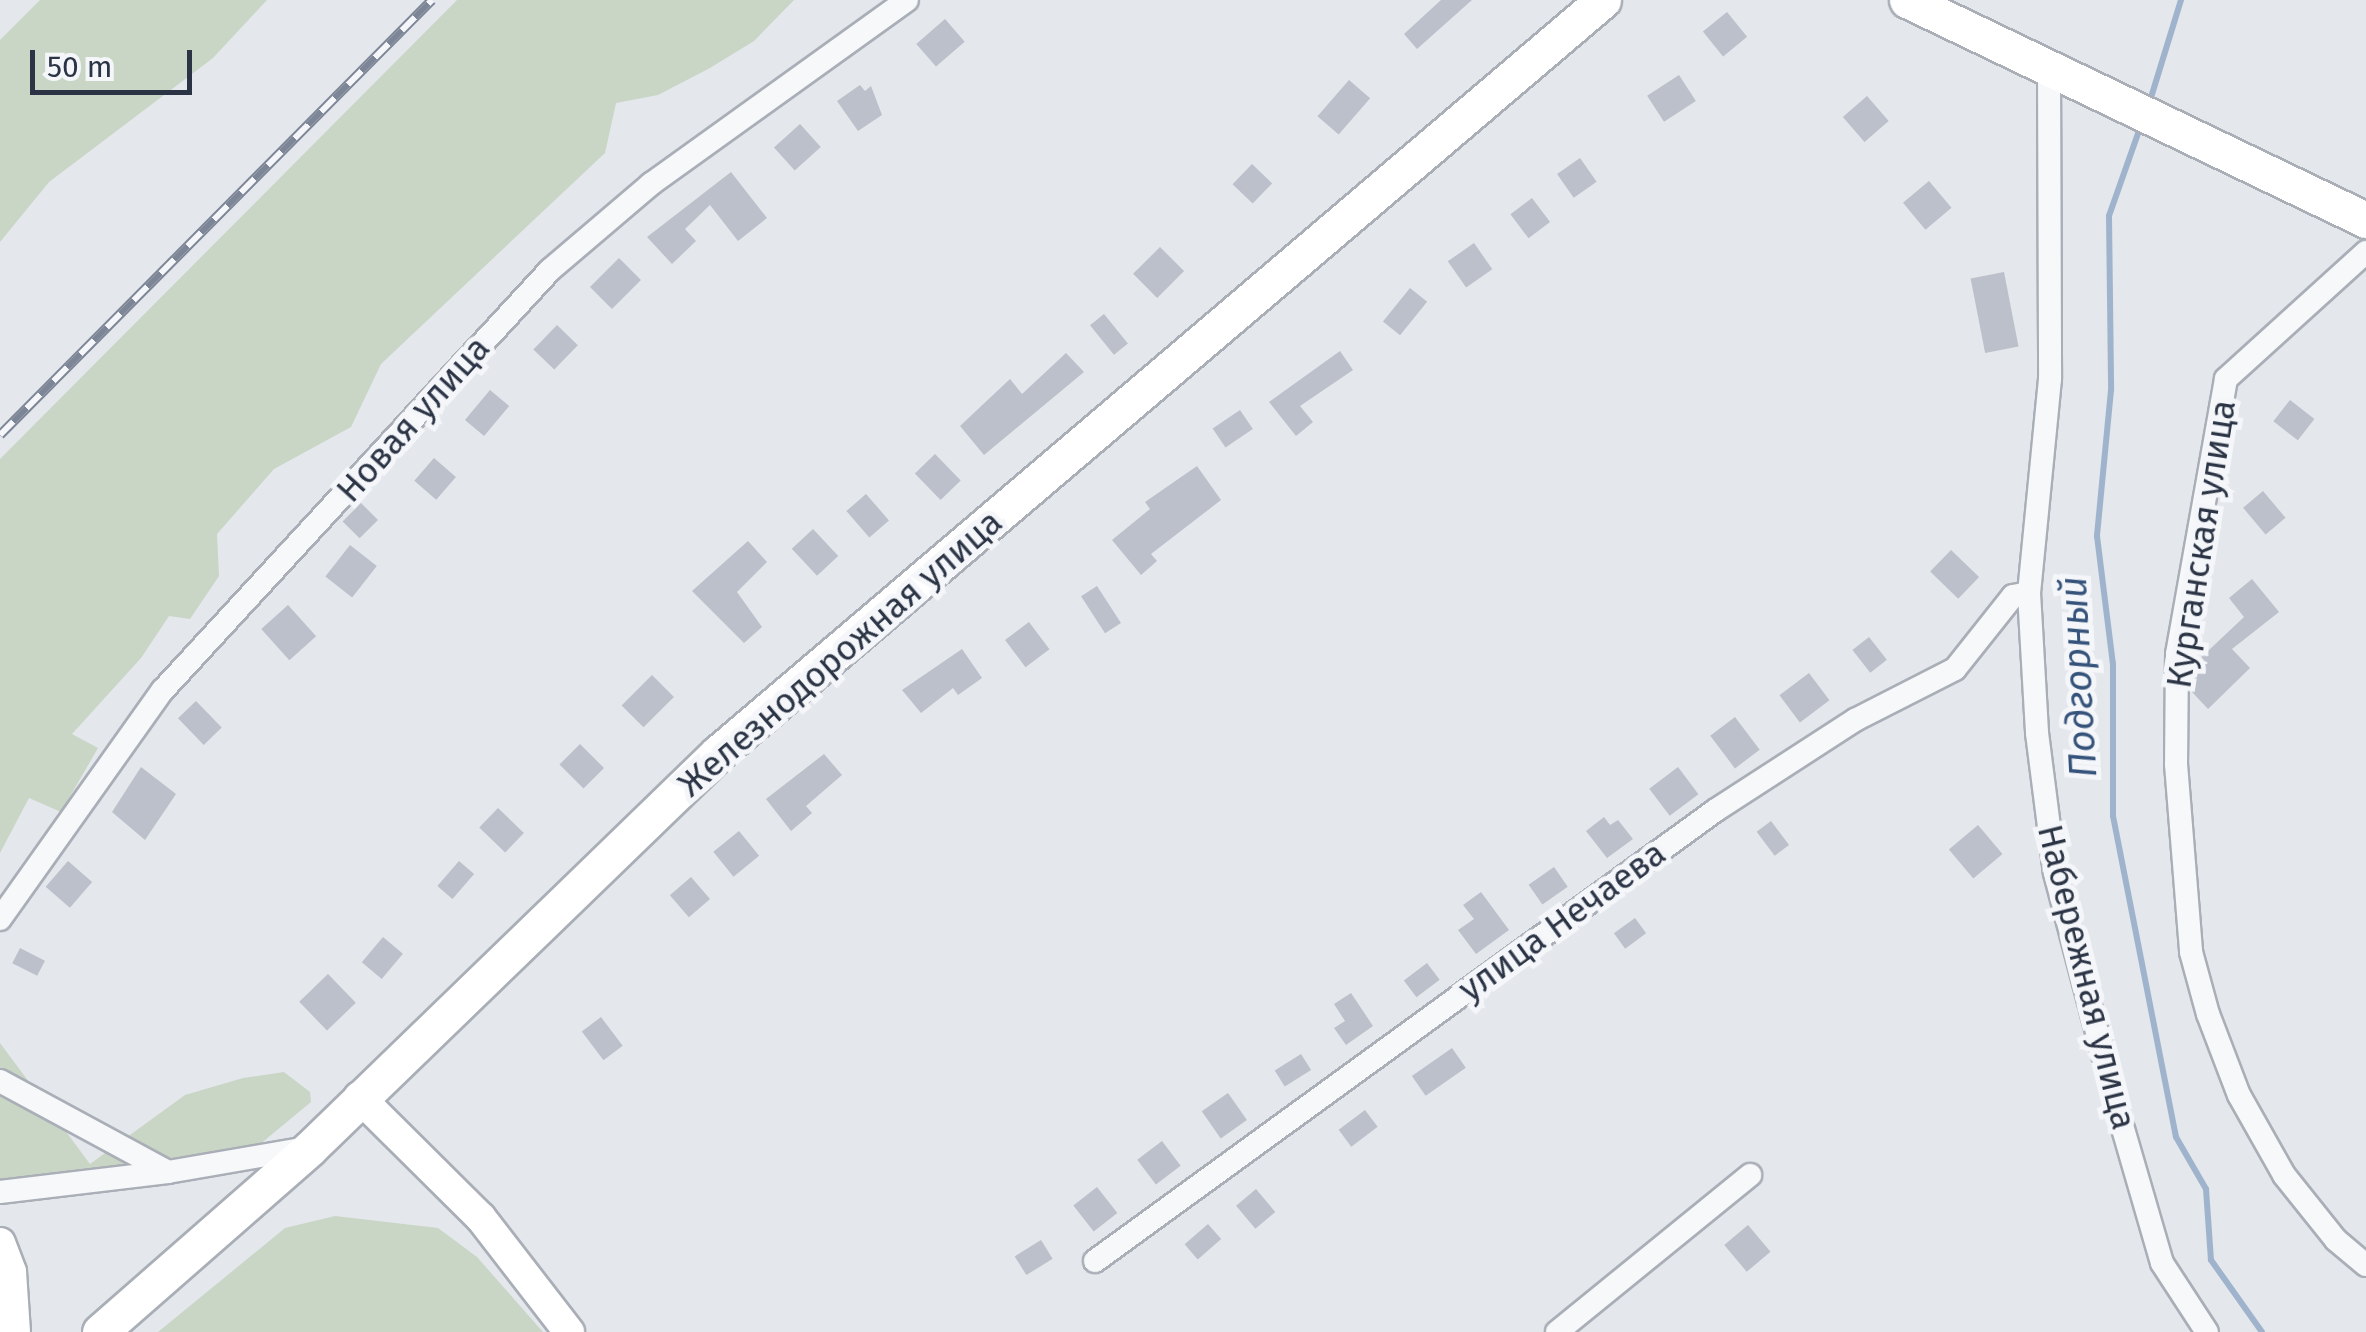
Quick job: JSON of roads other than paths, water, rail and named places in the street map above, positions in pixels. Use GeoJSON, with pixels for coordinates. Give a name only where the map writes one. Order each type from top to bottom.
{"type":"FeatureCollection","features":[{"type":"Feature","properties":{"kind":"main road","name":"Железнодорожная улица"},"geometry":{"type":"LineString","coordinates":[[100,1332],[310,1148],[718,753],[1604,0]]}},
{"type":"Feature","properties":{"kind":"main road"},"geometry":{"type":"LineString","coordinates":[[1908,0],[2366,220]]}},
{"type":"Feature","properties":{"kind":"main road"},"geometry":{"type":"LineString","coordinates":[[2218,150],[2366,204]]}},
{"type":"Feature","properties":{"kind":"main road"},"geometry":{"type":"LineString","coordinates":[[359,1098],[481,1218],[569,1332]]}},
{"type":"Feature","properties":{"kind":"main road"},"geometry":{"type":"LineString","coordinates":[[0,1244],[10,1272],[15,1332]]}},
{"type":"Feature","properties":{"kind":"street","name":"Новая улица"},"geometry":{"type":"LineString","coordinates":[[0,920],[163,690],[550,270],[651,184],[907,0]]}},
{"type":"Feature","properties":{"kind":"street","name":"Набережная улица"},"geometry":{"type":"LineString","coordinates":[[2049,66],[2050,379],[2029,593],[2055,873],[2162,1263],[2207,1332]]}},
{"type":"Feature","properties":{"kind":"street","name":"Курганская улица"},"geometry":{"type":"LineString","coordinates":[[2366,252],[2226,379],[2177,654],[2176,764],[2191,952],[2208,1014],[2240,1095],[2284,1175],[2336,1240],[2366,1265]]}},
{"type":"Feature","properties":{"kind":"street","name":"улица Нечаева"},"geometry":{"type":"LineString","coordinates":[[1095,1261],[1716,810],[1855,720],[1955,668],[2013,596],[2029,593]]}},
{"type":"Feature","properties":{"kind":"street"},"geometry":{"type":"LineString","coordinates":[[0,1081],[168,1172]]}},
{"type":"Feature","properties":{"kind":"street"},"geometry":{"type":"LineString","coordinates":[[0,1192],[168,1172],[310,1148]]}},
{"type":"Feature","properties":{"kind":"street"},"geometry":{"type":"LineString","coordinates":[[1557,1332],[1750,1175]]}},
{"type":"Feature","properties":{"kind":"waterway","name":"Подгорный"},"geometry":{"type":"LineString","coordinates":[[2149,104],[2181,0]]}},
{"type":"Feature","properties":{"kind":"waterway","name":"Подгорный"},"geometry":{"type":"LineString","coordinates":[[2141,125],[2109,216],[2111,390],[2097,536],[2113,664],[2113,816],[2176,1137],[2206,1189],[2211,1260],[2262,1332]]}},
{"type":"Feature","properties":{"kind":"railway"},"geometry":{"type":"LineString","coordinates":[[0,435],[432,0]]}}]}
